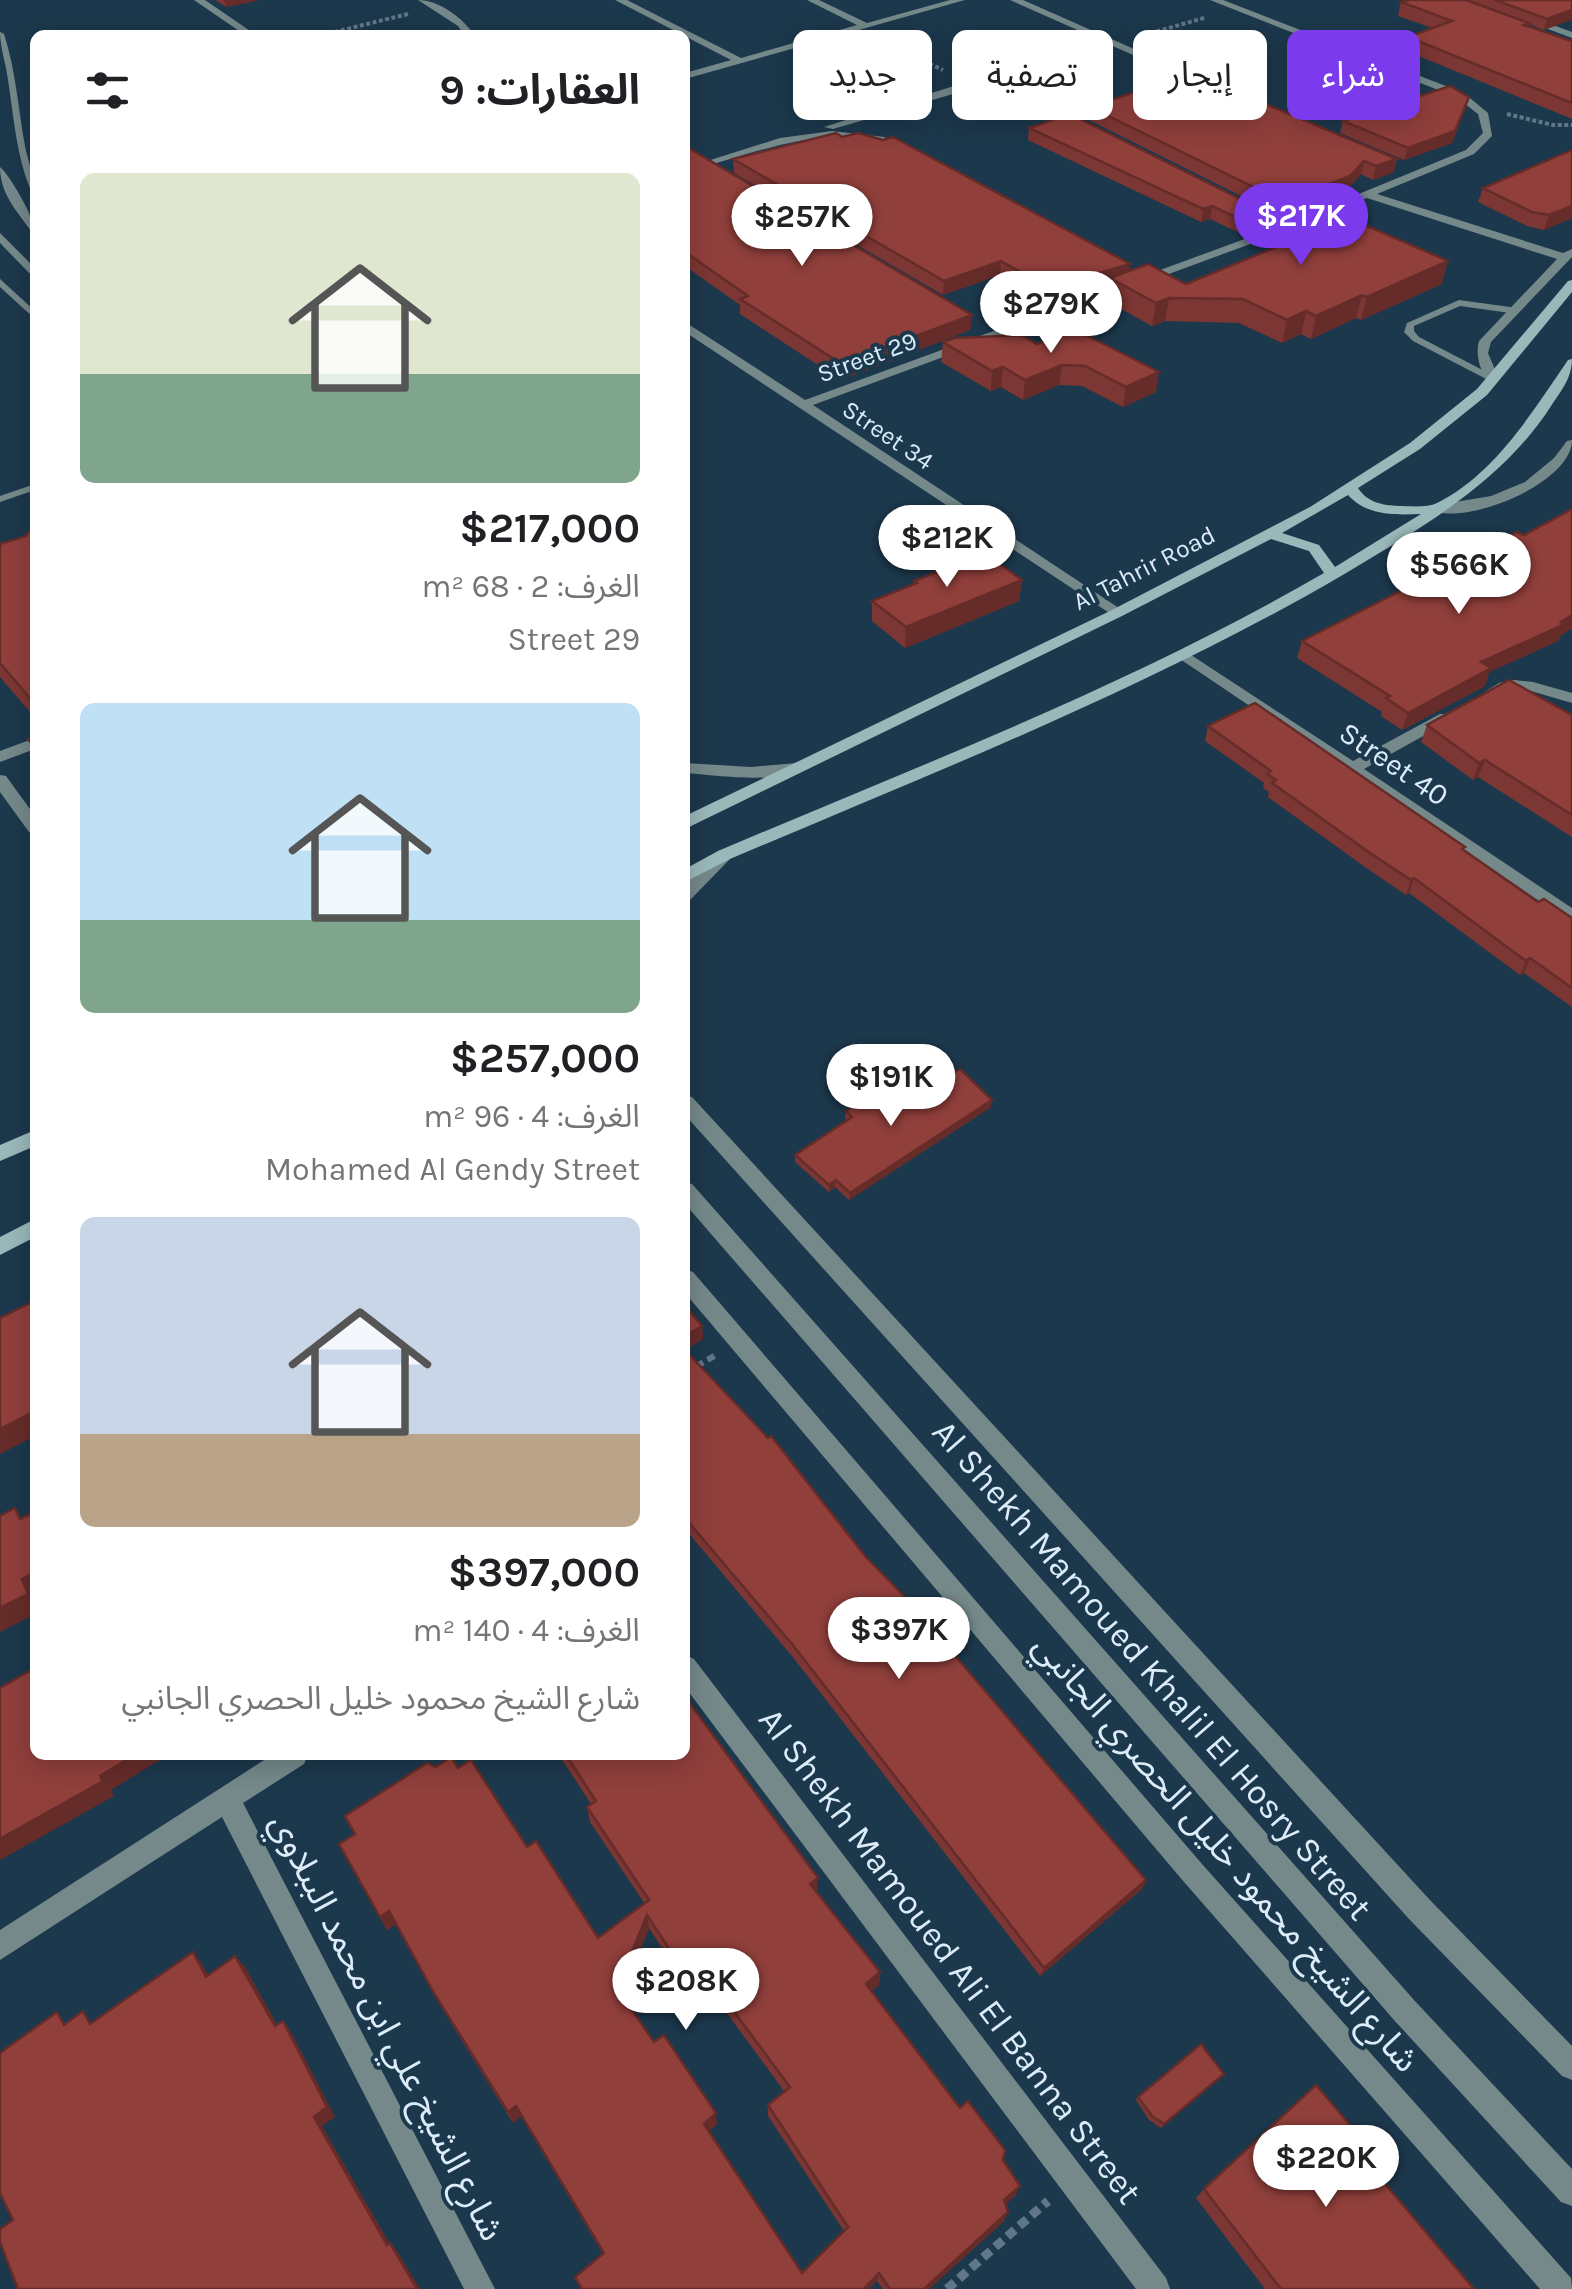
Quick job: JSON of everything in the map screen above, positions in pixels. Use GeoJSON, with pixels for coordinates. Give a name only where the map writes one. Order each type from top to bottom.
{"type":"FeatureCollection","features":[{"type":"Feature","properties":{"kind":"street"},"geometry":{"type":"LineString","coordinates":[[199,0],[244,30]]}},
{"type":"Feature","properties":{"kind":"street"},"geometry":{"type":"LineString","coordinates":[[423,0],[466,30]]}},
{"type":"Feature","properties":{"kind":"street"},"geometry":{"type":"LineString","coordinates":[[620,0],[679,30]]}},
{"type":"Feature","properties":{"kind":"street"},"geometry":{"type":"LineString","coordinates":[[812,0],[866,26]]}},
{"type":"Feature","properties":{"kind":"street"},"geometry":{"type":"LineString","coordinates":[[690,75],[960,0]]}},
{"type":"Feature","properties":{"kind":"street"},"geometry":{"type":"LineString","coordinates":[[1015,0],[1082,30]]}},
{"type":"Feature","properties":{"kind":"street"},"geometry":{"type":"LineString","coordinates":[[1214,0],[1445,88],[1472,103]]}},
{"type":"Feature","properties":{"kind":"street"},"geometry":{"type":"LineString","coordinates":[[1475,0],[1570,33]]}},
{"type":"Feature","properties":{"kind":"street"},"geometry":{"type":"LineString","coordinates":[[1461,6],[1572,47]]}},
{"type":"Feature","properties":{"kind":"street"},"geometry":{"type":"LineString","coordinates":[[1550,39],[1570,33]]}},
{"type":"Feature","properties":{"kind":"street"},"geometry":{"type":"LineString","coordinates":[[690,36],[740,61]]}},
{"type":"Feature","properties":{"kind":"street"},"geometry":{"type":"LineString","coordinates":[[1113,44],[1275,113]]}},
{"type":"Feature","properties":{"kind":"street","name":"Street 29"},"geometry":{"type":"LineString","coordinates":[[802,405],[1287,227],[1418,174],[1482,144],[1488,124],[1472,103]]}},
{"type":"Feature","properties":{"kind":"street"},"geometry":{"type":"LineString","coordinates":[[720,174],[699,161],[851,120]]}},
{"type":"Feature","properties":{"kind":"street"},"geometry":{"type":"LineString","coordinates":[[1070,120],[1102,136]]}},
{"type":"Feature","properties":{"kind":"street"},"geometry":{"type":"LineString","coordinates":[[789,138],[826,133],[866,135],[890,140],[924,158]]}},
{"type":"Feature","properties":{"kind":"street"},"geometry":{"type":"LineString","coordinates":[[1400,167],[1418,174]]}},
{"type":"Feature","properties":{"kind":"street"},"geometry":{"type":"LineString","coordinates":[[0,170],[30,222]]}},
{"type":"Feature","properties":{"kind":"street"},"geometry":{"type":"LineString","coordinates":[[1369,194],[1568,254],[1510,310],[1482,347],[1493,380]]}},
{"type":"Feature","properties":{"kind":"street"},"geometry":{"type":"LineString","coordinates":[[1270,218],[1287,227]]}},
{"type":"Feature","properties":{"kind":"street"},"geometry":{"type":"LineString","coordinates":[[0,236],[30,269]]}},
{"type":"Feature","properties":{"kind":"street"},"geometry":{"type":"LineString","coordinates":[[1132,268],[1150,277]]}},
{"type":"Feature","properties":{"kind":"street","name":"Al Tahrir Road"},"geometry":{"type":"LineString","coordinates":[[690,821],[1117,613],[1271,534],[1350,486],[1415,446],[1493,380],[1572,284]]}},
{"type":"Feature","properties":{"kind":"street"},"geometry":{"type":"LineString","coordinates":[[977,324],[994,334]]}},
{"type":"Feature","properties":{"kind":"street","name":"Street 34"},"geometry":{"type":"LineString","coordinates":[[690,329],[1117,613]]}},
{"type":"Feature","properties":{"kind":"street"},"geometry":{"type":"LineString","coordinates":[[690,873],[1185,656],[1333,575],[1437,509],[1518,442],[1572,363]]}},
{"type":"Feature","properties":{"kind":"street"},"geometry":{"type":"LineString","coordinates":[[1350,486],[1358,498],[1380,508],[1437,509],[1496,502],[1565,468],[1572,444]]}},
{"type":"Feature","properties":{"kind":"street"},"geometry":{"type":"LineString","coordinates":[[1271,534],[1314,548],[1333,575]]}},
{"type":"Feature","properties":{"kind":"street","name":"Street 40"},"geometry":{"type":"LineString","coordinates":[[1185,656],[1570,912]]}},
{"type":"Feature","properties":{"kind":"street"},"geometry":{"type":"LineString","coordinates":[[1472,702],[1507,684],[1538,686],[1572,698]]}},
{"type":"Feature","properties":{"kind":"street"},"geometry":{"type":"LineString","coordinates":[[1352,769],[1455,712]]}},
{"type":"Feature","properties":{"kind":"street"},"geometry":{"type":"LineString","coordinates":[[0,757],[30,745]]}},
{"type":"Feature","properties":{"kind":"street"},"geometry":{"type":"LineString","coordinates":[[690,768],[751,772],[796,768]]}},
{"type":"Feature","properties":{"kind":"street"},"geometry":{"type":"LineString","coordinates":[[0,780],[30,821]]}},
{"type":"Feature","properties":{"kind":"street"},"geometry":{"type":"LineString","coordinates":[[690,891],[724,856]]}},
{"type":"Feature","properties":{"kind":"street","name":"Al Shekh Mamoued Khalil El Hosry Street"},"geometry":{"type":"LineString","coordinates":[[690,1107],[1420,1909],[1572,2066]]}},
{"type":"Feature","properties":{"kind":"street"},"geometry":{"type":"LineString","coordinates":[[0,1154],[30,1140]]}},
{"type":"Feature","properties":{"kind":"street","name":"Al Shekh Mamoued Khalil El Hosry Street"},"geometry":{"type":"LineString","coordinates":[[690,1196],[1404,2010],[1572,2191]]}},
{"type":"Feature","properties":{"kind":"street"},"geometry":{"type":"LineString","coordinates":[[0,1247],[30,1230]]}},
{"type":"Feature","properties":{"kind":"street","name":"شارع الشيخ محمود خليل الحصري الجانبي"},"geometry":{"type":"LineString","coordinates":[[690,1284],[1193,1873],[1560,2289]]}},
{"type":"Feature","properties":{"kind":"street","name":"Al Shekh Mamoued Ali El Banna Street"},"geometry":{"type":"LineString","coordinates":[[690,1674],[1155,2289]]}},
{"type":"Feature","properties":{"kind":"street"},"geometry":{"type":"LineString","coordinates":[[0,1946],[288,1760]]}},
{"type":"Feature","properties":{"kind":"street","name":"شارع الشيخ علي ابن محمد الببلاوي"},"geometry":{"type":"LineString","coordinates":[[226,1800],[480,2289]]}},
{"type":"Feature","properties":{"kind":"lane"},"geometry":{"type":"LineString","coordinates":[[0,34],[10,66],[23,163],[30,179]]}},
{"type":"Feature","properties":{"kind":"lane"},"geometry":{"type":"LineString","coordinates":[[0,282],[30,311]]}},
{"type":"Feature","properties":{"kind":"lane"},"geometry":{"type":"LineString","coordinates":[[1493,380],[1416,339],[1409,332],[1410,326],[1459,303],[1510,310]]}},
{"type":"Feature","properties":{"kind":"lane"},"geometry":{"type":"LineString","coordinates":[[0,498],[30,489]]}},
{"type":"Feature","properties":{"kind":"path"},"geometry":{"type":"LineString","coordinates":[[343,30],[436,8]]}},
{"type":"Feature","properties":{"kind":"path"},"geometry":{"type":"LineString","coordinates":[[1113,42],[1236,8]]}},
{"type":"Feature","properties":{"kind":"path"},"geometry":{"type":"LineString","coordinates":[[854,29],[952,74]]}},
{"type":"Feature","properties":{"kind":"path"},"geometry":{"type":"LineString","coordinates":[[776,51],[793,59]]}},
{"type":"Feature","properties":{"kind":"path"},"geometry":{"type":"LineString","coordinates":[[1472,103],[1553,126],[1572,125]]}},
{"type":"Feature","properties":{"kind":"path"},"geometry":{"type":"LineString","coordinates":[[947,2289],[1072,2180]]}},
{"type":"Feature","properties":{"kind":"building"},"geometry":{"type":"Polygon","coordinates":[[[1466,0],[1572,41],[1572,103],[1420,42],[1420,33],[1452,21],[1401,2],[1466,0]]]}},
{"type":"Feature","properties":{"kind":"building"},"geometry":{"type":"Polygon","coordinates":[[[1495,0],[1572,0],[1572,10],[1547,19],[1495,0]]]}},
{"type":"Feature","properties":{"kind":"building"},"geometry":{"type":"Polygon","coordinates":[[[1450,86],[1469,97],[1455,131],[1408,148],[1343,121],[1420,120],[1420,96],[1450,86]]]}},
{"type":"Feature","properties":{"kind":"building"},"geometry":{"type":"Polygon","coordinates":[[[1133,93],[1133,120],[1267,120],[1267,105],[1287,113],[1287,120],[1304,120],[1397,159],[1376,166],[1364,161],[1350,176],[1287,201],[1294,204],[1290,205],[1113,118],[1113,99],[1133,93]]]}},
{"type":"Feature","properties":{"kind":"building"},"geometry":{"type":"Polygon","coordinates":[[[1052,120],[1082,120],[1270,214],[1247,222],[1212,206],[1203,209],[1029,128],[1052,120]]]}},
{"type":"Feature","properties":{"kind":"building"},"geometry":{"type":"Polygon","coordinates":[[[836,133],[842,137],[858,133],[883,140],[893,137],[1130,264],[1049,288],[1001,261],[944,281],[733,159],[836,133]]]}},
{"type":"Feature","properties":{"kind":"building"},"geometry":{"type":"Polygon","coordinates":[[[690,149],[972,315],[842,364],[740,299],[748,296],[690,255],[690,149]]]}},
{"type":"Feature","properties":{"kind":"building"},"geometry":{"type":"Polygon","coordinates":[[[1572,150],[1572,206],[1549,215],[1532,212],[1483,188],[1572,150]]]}},
{"type":"Feature","properties":{"kind":"building"},"geometry":{"type":"Polygon","coordinates":[[[1314,203],[1448,261],[1316,316],[1306,311],[1287,320],[1243,299],[1169,298],[1156,303],[1110,278],[1148,264],[1186,284],[1301,237],[1267,221],[1314,203]]]}},
{"type":"Feature","properties":{"kind":"building"},"geometry":{"type":"Polygon","coordinates":[[[1082,333],[1159,372],[1126,387],[1085,366],[1062,365],[1025,380],[1003,367],[992,371],[943,342],[1021,335],[1037,344],[1061,334],[1082,333]]]}},
{"type":"Feature","properties":{"kind":"building"},"geometry":{"type":"Polygon","coordinates":[[[1572,509],[1572,615],[1561,622],[1565,624],[1481,662],[1491,668],[1408,713],[1386,698],[1390,696],[1302,641],[1517,532],[1524,535],[1572,509]]]}},
{"type":"Feature","properties":{"kind":"building"},"geometry":{"type":"Polygon","coordinates":[[[29,531],[30,698],[0,663],[0,544],[26,536],[29,531]]]}},
{"type":"Feature","properties":{"kind":"building"},"geometry":{"type":"Polygon","coordinates":[[[984,553],[1022,580],[906,627],[872,601],[917,583],[914,581],[984,553]]]}},
{"type":"Feature","properties":{"kind":"building"},"geometry":{"type":"Polygon","coordinates":[[[1509,680],[1572,715],[1572,815],[1485,760],[1479,763],[1427,725],[1509,680]]]}},
{"type":"Feature","properties":{"kind":"building"},"geometry":{"type":"Polygon","coordinates":[[[1255,703],[1465,847],[1462,849],[1538,902],[1544,899],[1572,918],[1572,988],[1530,958],[1526,961],[1414,878],[1411,880],[1370,853],[1272,783],[1276,780],[1267,774],[1271,771],[1208,726],[1255,703]]]}},
{"type":"Feature","properties":{"kind":"building"},"geometry":{"type":"Polygon","coordinates":[[[960,1069],[992,1100],[850,1193],[836,1180],[829,1185],[795,1155],[852,1117],[846,1111],[884,1087],[892,1094],[909,1084],[917,1091],[960,1069]]]}},
{"type":"Feature","properties":{"kind":"building"},"geometry":{"type":"Polygon","coordinates":[[[30,1303],[30,1414],[0,1429],[0,1318],[30,1303]]]}},
{"type":"Feature","properties":{"kind":"building"},"geometry":{"type":"Polygon","coordinates":[[[690,1312],[702,1326],[690,1333],[690,1312]]]}},
{"type":"Feature","properties":{"kind":"building"},"geometry":{"type":"Polygon","coordinates":[[[690,1355],[768,1438],[771,1436],[865,1556],[905,1597],[1146,1880],[1044,1968],[792,1644],[690,1524],[690,1355]]]}},
{"type":"Feature","properties":{"kind":"building"},"geometry":{"type":"Polygon","coordinates":[[[15,1508],[20,1519],[30,1514],[30,1575],[22,1579],[28,1594],[0,1608],[0,1516],[15,1508]]]}},
{"type":"Feature","properties":{"kind":"building"},"geometry":{"type":"Polygon","coordinates":[[[30,1671],[30,1760],[126,1760],[100,1776],[103,1781],[0,1839],[0,1688],[30,1671]]]}},
{"type":"Feature","properties":{"kind":"building"},"geometry":{"type":"Polygon","coordinates":[[[690,1704],[818,1878],[810,1884],[880,1972],[866,1984],[960,2108],[968,2101],[1005,2150],[1003,2160],[1020,2186],[1004,2200],[1008,2212],[924,2289],[890,2289],[879,2273],[864,2289],[582,2289],[575,2277],[604,2253],[516,2106],[508,2112],[434,1993],[389,1911],[380,1917],[339,1844],[355,1834],[345,1816],[427,1763],[436,1767],[453,1760],[458,1768],[471,1760],[527,1847],[536,1841],[598,1938],[649,1900],[587,1807],[596,1801],[569,1760],[690,1760],[690,1704]],[[647,1915],[617,1988],[654,2042],[664,2035],[716,2113],[704,2124],[802,2273],[848,2227],[768,2105],[790,2087],[701,1967],[687,1976],[647,1915]]]}},
{"type":"Feature","properties":{"kind":"building"},"geometry":{"type":"Polygon","coordinates":[[[193,1952],[206,1977],[235,1956],[275,2026],[283,2021],[327,2107],[314,2117],[387,2245],[390,2243],[417,2289],[18,2289],[0,2242],[0,2229],[13,2220],[0,2193],[0,2053],[57,2012],[64,2025],[83,2011],[90,2024],[193,1952]]]}},
{"type":"Feature","properties":{"kind":"building"},"geometry":{"type":"Polygon","coordinates":[[[1201,2044],[1224,2074],[1164,2124],[1152,2116],[1138,2097],[1201,2044]]]}},
{"type":"Feature","properties":{"kind":"building"},"geometry":{"type":"Polygon","coordinates":[[[1316,2085],[1378,2158],[1370,2166],[1474,2289],[1281,2289],[1204,2189],[1316,2085]]]}}]}
